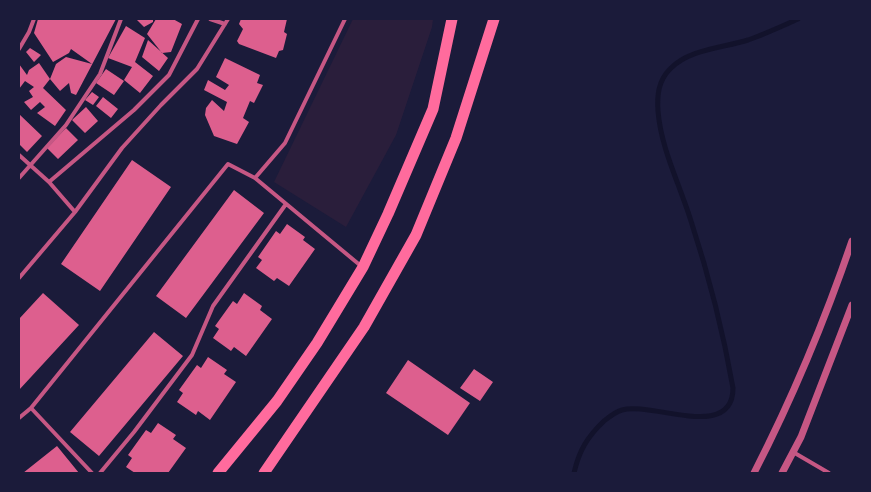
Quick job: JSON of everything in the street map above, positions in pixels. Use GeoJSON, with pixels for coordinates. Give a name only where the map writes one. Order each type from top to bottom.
{"type":"FeatureCollection","features":[{"type":"Feature","properties":{"kind":"highway"},"geometry":{"type":"LineString","coordinates":[[218,473],[277,401],[317,343],[363,267],[388,214],[433,109],[452,19]]}},
{"type":"Feature","properties":{"kind":"highway"},"geometry":{"type":"LineString","coordinates":[[264,473],[364,327],[416,235],[456,138],[494,19]]}},
{"type":"Feature","properties":{"kind":"street"},"geometry":{"type":"LineString","coordinates":[[19,49],[29,32],[34,19]]}},
{"type":"Feature","properties":{"kind":"street"},"geometry":{"type":"LineString","coordinates":[[19,178],[66,125],[100,74],[121,19]]}},
{"type":"Feature","properties":{"kind":"street"},"geometry":{"type":"LineString","coordinates":[[49,182],[134,110],[169,75],[198,19]]}},
{"type":"Feature","properties":{"kind":"street"},"geometry":{"type":"LineString","coordinates":[[210,19],[225,24]]}},
{"type":"Feature","properties":{"kind":"street"},"geometry":{"type":"LineString","coordinates":[[19,278],[75,212],[122,148],[197,68],[228,19]]}},
{"type":"Feature","properties":{"kind":"street"},"geometry":{"type":"LineString","coordinates":[[256,178],[285,143],[345,19]]}},
{"type":"Feature","properties":{"kind":"street"},"geometry":{"type":"LineString","coordinates":[[19,155],[49,182],[75,212]]}},
{"type":"Feature","properties":{"kind":"street"},"geometry":{"type":"LineString","coordinates":[[19,418],[31,408],[228,164],[256,178],[363,267]]}},
{"type":"Feature","properties":{"kind":"street"},"geometry":{"type":"LineString","coordinates":[[100,473],[134,432],[192,355],[213,306],[286,204]]}},
{"type":"Feature","properties":{"kind":"street"},"geometry":{"type":"LineString","coordinates":[[754,473],[798,381],[852,241]]}},
{"type":"Feature","properties":{"kind":"street"},"geometry":{"type":"LineString","coordinates":[[782,473],[801,437],[852,305]]}},
{"type":"Feature","properties":{"kind":"street"},"geometry":{"type":"LineString","coordinates":[[31,408],[92,473]]}},
{"type":"Feature","properties":{"kind":"street"},"geometry":{"type":"LineString","coordinates":[[793,452],[829,473]]}},
{"type":"Feature","properties":{"kind":"shaded area"},"geometry":{"type":"Polygon","coordinates":[[[353,19],[433,19],[432,27],[396,135],[346,227],[274,182],[353,19]]]}},
{"type":"Feature","properties":{"kind":"building"},"geometry":{"type":"Polygon","coordinates":[[[38,19],[116,19],[76,95],[71,93],[69,83],[60,91],[50,79],[56,64],[66,57],[92,64],[71,49],[69,53],[53,62],[34,33],[38,19]]]}},
{"type":"Feature","properties":{"kind":"building"},"geometry":{"type":"Polygon","coordinates":[[[136,19],[153,19],[153,22],[144,27],[136,19]]]}},
{"type":"Feature","properties":{"kind":"building"},"geometry":{"type":"Polygon","coordinates":[[[156,19],[173,19],[182,24],[171,52],[162,53],[147,34],[156,19]]]}},
{"type":"Feature","properties":{"kind":"building"},"geometry":{"type":"Polygon","coordinates":[[[241,19],[287,19],[284,32],[287,34],[283,50],[279,51],[276,58],[239,44],[237,41],[243,29],[239,24],[241,19]]]}},
{"type":"Feature","properties":{"kind":"building"},"geometry":{"type":"Polygon","coordinates":[[[126,26],[145,38],[135,62],[153,76],[140,93],[124,80],[132,67],[108,58],[126,26]]]}},
{"type":"Feature","properties":{"kind":"building"},"geometry":{"type":"Polygon","coordinates":[[[148,40],[168,58],[159,71],[142,57],[148,40]]]}},
{"type":"Feature","properties":{"kind":"building"},"geometry":{"type":"Polygon","coordinates":[[[30,48],[41,55],[34,62],[26,52],[30,48]]]}},
{"type":"Feature","properties":{"kind":"building"},"geometry":{"type":"Polygon","coordinates":[[[225,58],[260,75],[257,83],[263,85],[254,103],[250,101],[243,118],[249,122],[237,144],[214,136],[205,115],[206,108],[212,100],[224,111],[227,102],[204,90],[208,80],[225,90],[229,85],[216,77],[225,58]]]}},
{"type":"Feature","properties":{"kind":"building"},"geometry":{"type":"Polygon","coordinates":[[[39,63],[50,79],[43,88],[66,110],[55,126],[37,113],[45,107],[40,102],[31,110],[24,102],[33,97],[29,91],[34,87],[25,81],[19,89],[19,64],[27,75],[29,70],[39,63]]]}},
{"type":"Feature","properties":{"kind":"building"},"geometry":{"type":"Polygon","coordinates":[[[106,69],[124,81],[114,95],[96,83],[106,69]]]}},
{"type":"Feature","properties":{"kind":"building"},"geometry":{"type":"Polygon","coordinates":[[[92,92],[99,97],[93,105],[85,100],[92,92]]]}},
{"type":"Feature","properties":{"kind":"building"},"geometry":{"type":"Polygon","coordinates":[[[103,97],[118,109],[111,118],[96,106],[103,97]]]}},
{"type":"Feature","properties":{"kind":"building"},"geometry":{"type":"Polygon","coordinates":[[[86,107],[98,121],[85,133],[72,120],[86,107]]]}},
{"type":"Feature","properties":{"kind":"building"},"geometry":{"type":"Polygon","coordinates":[[[19,114],[42,136],[27,152],[19,144],[19,114]]]}},
{"type":"Feature","properties":{"kind":"building"},"geometry":{"type":"Polygon","coordinates":[[[66,128],[78,140],[58,159],[47,148],[66,128]]]}},
{"type":"Feature","properties":{"kind":"building"},"geometry":{"type":"Polygon","coordinates":[[[132,160],[171,187],[100,291],[61,264],[132,160]]]}},
{"type":"Feature","properties":{"kind":"building"},"geometry":{"type":"Polygon","coordinates":[[[234,190],[264,213],[186,318],[156,296],[234,190]]]}},
{"type":"Feature","properties":{"kind":"building"},"geometry":{"type":"Polygon","coordinates":[[[287,224],[305,237],[303,240],[315,249],[289,286],[277,278],[274,281],[256,268],[262,260],[258,257],[276,231],[280,234],[287,224]]]}},
{"type":"Feature","properties":{"kind":"building"},"geometry":{"type":"Polygon","coordinates":[[[43,293],[79,325],[19,390],[19,319],[43,293]]]}},
{"type":"Feature","properties":{"kind":"building"},"geometry":{"type":"Polygon","coordinates":[[[244,293],[262,306],[260,310],[272,319],[246,356],[234,347],[231,351],[213,338],[219,329],[215,326],[233,301],[237,304],[244,293]]]}},
{"type":"Feature","properties":{"kind":"building"},"geometry":{"type":"Polygon","coordinates":[[[154,332],[183,356],[99,456],[70,432],[154,332]]]}},
{"type":"Feature","properties":{"kind":"building"},"geometry":{"type":"Polygon","coordinates":[[[208,357],[227,370],[224,374],[236,382],[210,420],[198,411],[196,415],[177,402],[183,393],[179,390],[197,365],[201,368],[208,357]]]}},
{"type":"Feature","properties":{"kind":"building"},"geometry":{"type":"Polygon","coordinates":[[[408,360],[470,403],[448,435],[386,393],[408,360]]]}},
{"type":"Feature","properties":{"kind":"building"},"geometry":{"type":"Polygon","coordinates":[[[474,369],[493,382],[480,401],[460,388],[474,369]]]}},
{"type":"Feature","properties":{"kind":"building"},"geometry":{"type":"Polygon","coordinates":[[[158,423],[176,435],[173,439],[186,448],[168,473],[135,473],[126,467],[132,458],[128,455],[146,430],[151,433],[158,423]]]}},
{"type":"Feature","properties":{"kind":"building"},"geometry":{"type":"Polygon","coordinates":[[[57,446],[79,473],[23,473],[57,446]]]}},
{"type":"Feature","properties":{"kind":"waterway"},"geometry":{"type":"LineString","coordinates":[[574,473],[578,458],[588,439],[604,421],[619,411],[635,409],[652,410],[688,416],[706,416],[720,413],[729,404],[733,388],[725,346],[710,283],[698,242],[663,139],[658,111],[659,89],[663,79],[670,69],[687,57],[696,53],[748,40],[798,19]]}}]}
